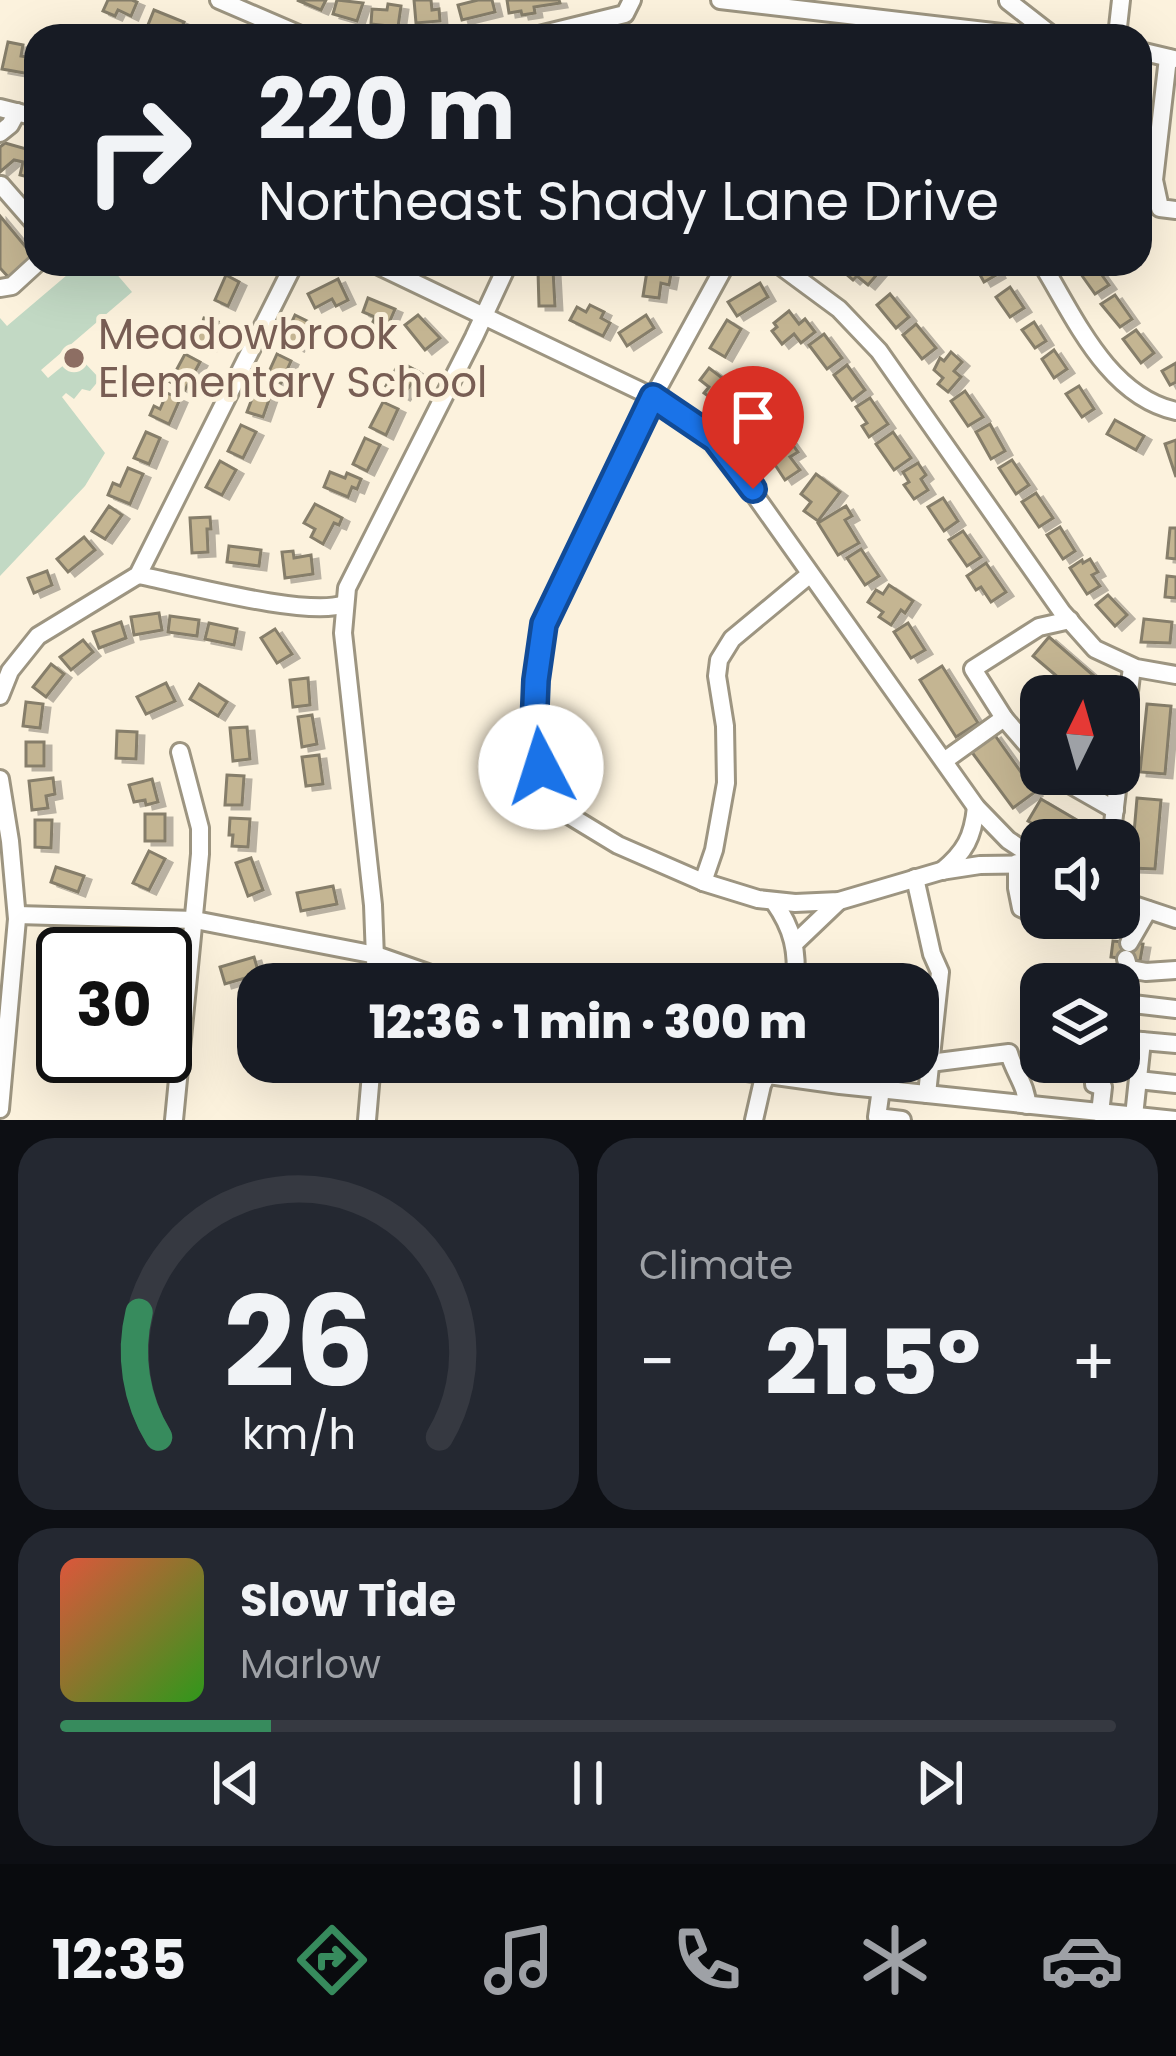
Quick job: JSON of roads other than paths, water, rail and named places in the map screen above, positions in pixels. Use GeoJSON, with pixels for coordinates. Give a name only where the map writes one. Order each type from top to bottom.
{"type":"FeatureCollection","features":[{"type":"Feature","properties":{"kind":"street"},"geometry":{"type":"LineString","coordinates":[[219,0],[275,24]]}},
{"type":"Feature","properties":{"kind":"street"},"geometry":{"type":"LineString","coordinates":[[720,0],[914,24]]}},
{"type":"Feature","properties":{"kind":"street"},"geometry":{"type":"LineString","coordinates":[[1008,1],[1038,24]]}},
{"type":"Feature","properties":{"kind":"street"},"geometry":{"type":"LineString","coordinates":[[574,24],[629,7]]}},
{"type":"Feature","properties":{"kind":"street"},"geometry":{"type":"LineString","coordinates":[[837,24],[842,15]]}},
{"type":"Feature","properties":{"kind":"street"},"geometry":{"type":"LineString","coordinates":[[1173,54],[1154,180],[1160,208],[1176,210]]}},
{"type":"Feature","properties":{"kind":"street"},"geometry":{"type":"LineString","coordinates":[[0,133],[10,125],[9,110]]}},
{"type":"Feature","properties":{"kind":"street"},"geometry":{"type":"LineString","coordinates":[[1157,153],[1176,139]]}},
{"type":"Feature","properties":{"kind":"street"},"geometry":{"type":"LineString","coordinates":[[1,185],[24,211]]}},
{"type":"Feature","properties":{"kind":"street"},"geometry":{"type":"LineString","coordinates":[[0,696],[10,671],[38,636],[138,574],[288,276]]}},
{"type":"Feature","properties":{"kind":"street"},"geometry":{"type":"LineString","coordinates":[[399,276],[653,397],[715,439],[976,807],[1020,848]]}},
{"type":"Feature","properties":{"kind":"street"},"geometry":{"type":"LineString","coordinates":[[376,963],[344,604],[347,589],[502,276]]}},
{"type":"Feature","properties":{"kind":"street"},"geometry":{"type":"LineString","coordinates":[[719,276],[653,397],[544,624],[534,728],[541,767],[556,799],[580,823],[655,863],[774,902],[839,901],[941,871],[1017,863],[1020,900]]}},
{"type":"Feature","properties":{"kind":"street"},"geometry":{"type":"LineString","coordinates":[[794,276],[839,309],[879,351],[1095,649],[1132,667],[1176,674]]}},
{"type":"Feature","properties":{"kind":"street"},"geometry":{"type":"LineString","coordinates":[[1049,276],[1112,371],[1138,394],[1176,412]]}},
{"type":"Feature","properties":{"kind":"street"},"geometry":{"type":"LineString","coordinates":[[138,574],[287,604],[332,609],[344,604]]}},
{"type":"Feature","properties":{"kind":"street"},"geometry":{"type":"LineString","coordinates":[[703,882],[722,817],[726,783],[719,660],[732,639],[809,574]]}},
{"type":"Feature","properties":{"kind":"street"},"geometry":{"type":"LineString","coordinates":[[1020,736],[973,669],[1039,627],[1070,620]]}},
{"type":"Feature","properties":{"kind":"street"},"geometry":{"type":"LineString","coordinates":[[1114,819],[1132,667]]}},
{"type":"Feature","properties":{"kind":"street"},"geometry":{"type":"LineString","coordinates":[[944,761],[1004,718]]}},
{"type":"Feature","properties":{"kind":"street"},"geometry":{"type":"LineString","coordinates":[[174,1120],[196,920],[200,828],[181,752]]}},
{"type":"Feature","properties":{"kind":"street"},"geometry":{"type":"LineString","coordinates":[[0,779],[17,915],[0,1109]]}},
{"type":"Feature","properties":{"kind":"street"},"geometry":{"type":"LineString","coordinates":[[1089,795],[1115,810]]}},
{"type":"Feature","properties":{"kind":"street"},"geometry":{"type":"LineString","coordinates":[[941,871],[969,843],[976,807]]}},
{"type":"Feature","properties":{"kind":"street"},"geometry":{"type":"LineString","coordinates":[[915,878],[936,963]]}},
{"type":"Feature","properties":{"kind":"street"},"geometry":{"type":"LineString","coordinates":[[795,943],[839,901]]}},
{"type":"Feature","properties":{"kind":"street"},"geometry":{"type":"LineString","coordinates":[[774,902],[789,923],[795,963]]}},
{"type":"Feature","properties":{"kind":"street"},"geometry":{"type":"LineString","coordinates":[[1140,907],[1176,919]]}},
{"type":"Feature","properties":{"kind":"street"},"geometry":{"type":"LineString","coordinates":[[1148,910],[1141,949],[1176,970]]}},
{"type":"Feature","properties":{"kind":"street"},"geometry":{"type":"LineString","coordinates":[[17,915],[196,920],[399,963]]}},
{"type":"Feature","properties":{"kind":"street"},"geometry":{"type":"LineString","coordinates":[[1140,1005],[1176,1009]]}},
{"type":"Feature","properties":{"kind":"street"},"geometry":{"type":"LineString","coordinates":[[1134,1116],[1142,1041],[1176,1044]]}},
{"type":"Feature","properties":{"kind":"street"},"geometry":{"type":"LineString","coordinates":[[939,1063],[1009,1052],[1027,1091],[1027,1105]]}},
{"type":"Feature","properties":{"kind":"street"},"geometry":{"type":"LineString","coordinates":[[367,1120],[370,1083]]}},
{"type":"Feature","properties":{"kind":"street"},"geometry":{"type":"LineString","coordinates":[[754,1120],[765,1083]]}},
{"type":"Feature","properties":{"kind":"street"},"geometry":{"type":"LineString","coordinates":[[847,1083],[1089,1115],[1176,1120]]}},
{"type":"Feature","properties":{"kind":"street"},"geometry":{"type":"LineString","coordinates":[[927,1094],[928,1083]]}},
{"type":"Feature","properties":{"kind":"street"},"geometry":{"type":"LineString","coordinates":[[1094,1083],[1103,1087],[1176,1084]]}},
{"type":"Feature","properties":{"kind":"street"},"geometry":{"type":"LineString","coordinates":[[1089,1115],[1103,1087]]}},
{"type":"Feature","properties":{"kind":"street"},"geometry":{"type":"LineString","coordinates":[[881,1089],[876,1119],[902,1120]]}},
{"type":"Feature","properties":{"kind":"street"},"geometry":{"type":"LineString","coordinates":[[948,1120],[951,1097]]}},
{"type":"Feature","properties":{"kind":"place","name":"Meadowbrook Elementary School"},"geometry":{"type":"Point","coordinates":[74,358]}}]}
